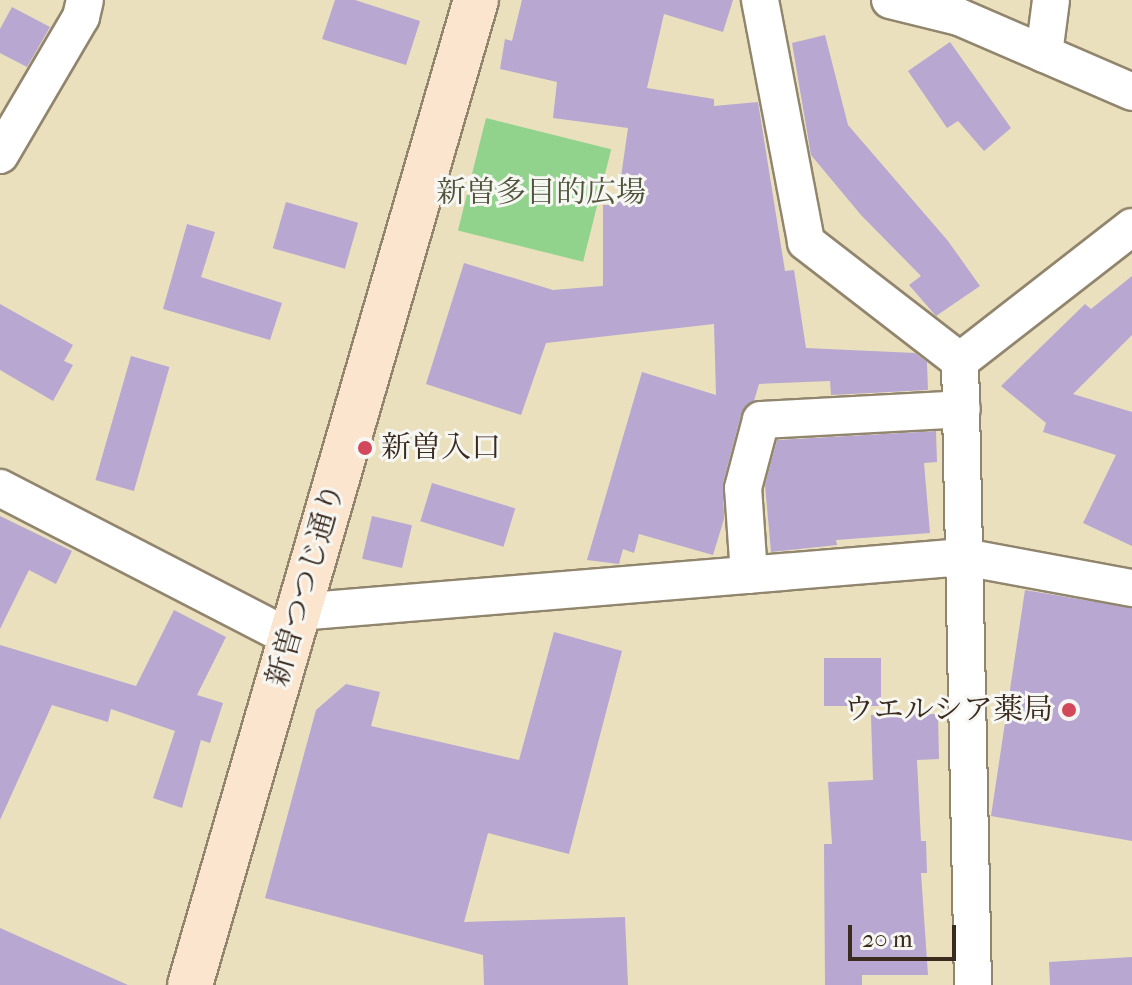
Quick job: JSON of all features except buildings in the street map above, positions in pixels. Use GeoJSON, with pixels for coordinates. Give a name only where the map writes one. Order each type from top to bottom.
{"type":"FeatureCollection","features":[{"type":"Feature","properties":{"kind":"street"},"geometry":{"type":"LineString","coordinates":[[0,155],[81,17],[85,0]]}},
{"type":"Feature","properties":{"kind":"street","name":"新曽つつじ通り"},"geometry":{"type":"LineString","coordinates":[[190,985],[476,0]]}},
{"type":"Feature","properties":{"kind":"street"},"geometry":{"type":"LineString","coordinates":[[760,0],[806,242],[960,361],[973,985]]}},
{"type":"Feature","properties":{"kind":"street"},"geometry":{"type":"LineString","coordinates":[[890,0],[959,17],[1132,92]]}},
{"type":"Feature","properties":{"kind":"street"},"geometry":{"type":"LineString","coordinates":[[1044,54],[1051,0]]}},
{"type":"Feature","properties":{"kind":"street"},"geometry":{"type":"LineString","coordinates":[[960,361],[1132,227]]}},
{"type":"Feature","properties":{"kind":"street"},"geometry":{"type":"LineString","coordinates":[[749,575],[743,488],[761,420],[962,409]]}},
{"type":"Feature","properties":{"kind":"street"},"geometry":{"type":"LineString","coordinates":[[0,488],[294,625],[749,575],[964,557],[1132,588]]}},
{"type":"Feature","properties":{"kind":"green space","name":"新曽多目的広場"},"geometry":{"type":"Polygon","coordinates":[[[486,118],[611,149],[583,262],[458,231],[486,118]]]}},
{"type":"Feature","properties":{"kind":"place","name":"新曽入口"},"geometry":{"type":"Point","coordinates":[365,448]}},
{"type":"Feature","properties":{"kind":"place","name":"ウエルシア薬局"},"geometry":{"type":"Point","coordinates":[1069,710]}}]}
